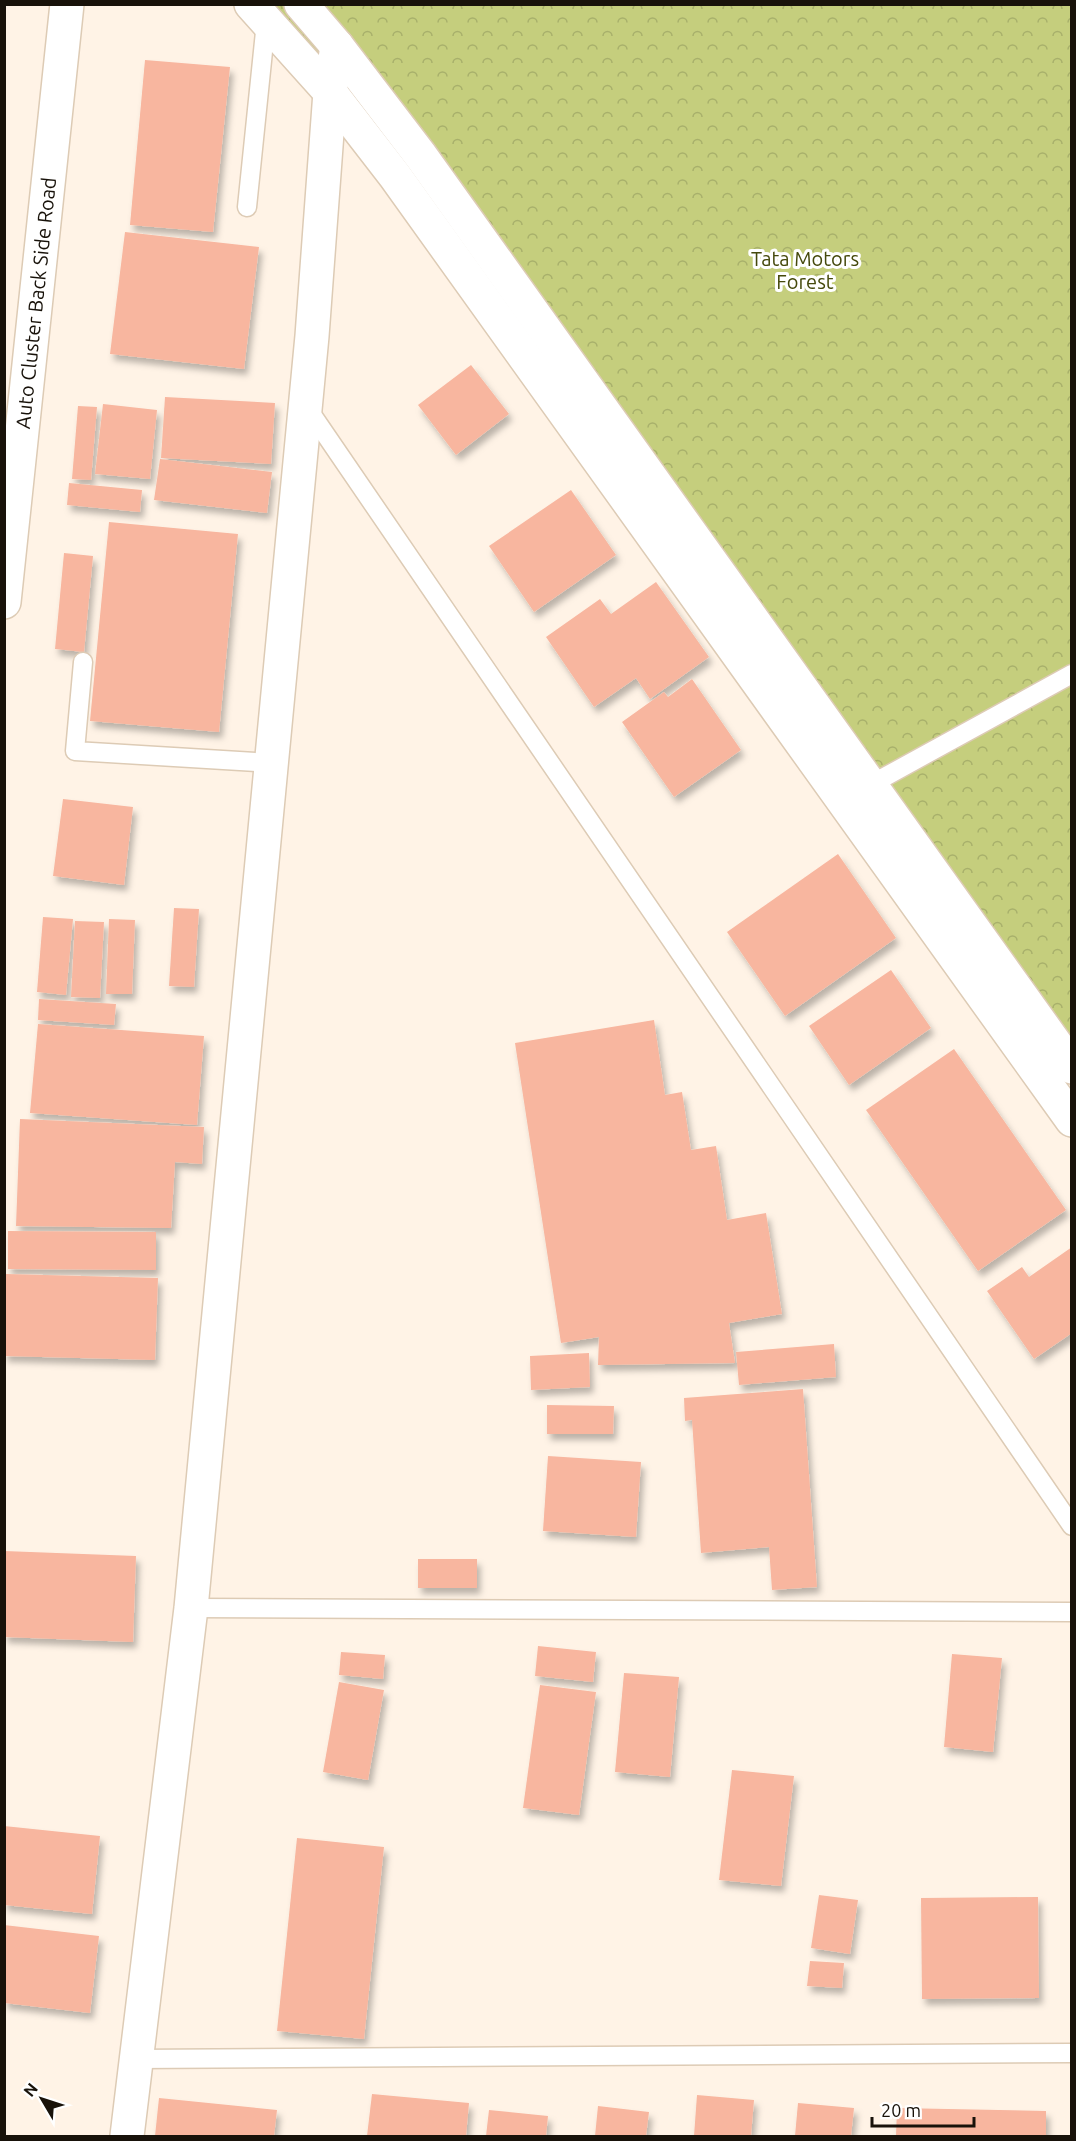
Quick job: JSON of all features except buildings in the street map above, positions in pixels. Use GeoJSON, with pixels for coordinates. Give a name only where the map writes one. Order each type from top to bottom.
{"type":"FeatureCollection","features":[{"type":"Feature","properties":{"kind":"main road","name":"Auto Cluster Back Side Road"},"geometry":{"type":"LineString","coordinates":[[4,602],[67,4]]}},
{"type":"Feature","properties":{"kind":"main road"},"geometry":{"type":"LineString","coordinates":[[301,4],[337,46],[422,156],[1071,1067]]}},
{"type":"Feature","properties":{"kind":"main road"},"geometry":{"type":"LineString","coordinates":[[258,13],[330,92],[402,186],[1071,1120]]}},
{"type":"Feature","properties":{"kind":"main road"},"geometry":{"type":"LineString","coordinates":[[127,2136],[191,1608],[305,404],[330,92],[337,46]]}},
{"type":"Feature","properties":{"kind":"lane"},"geometry":{"type":"LineString","coordinates":[[247,207],[258,13]]}},
{"type":"Feature","properties":{"kind":"lane"},"geometry":{"type":"LineString","coordinates":[[305,404],[1071,1526]]}},
{"type":"Feature","properties":{"kind":"lane"},"geometry":{"type":"LineString","coordinates":[[83,662],[75,751],[271,763]]}},
{"type":"Feature","properties":{"kind":"lane"},"geometry":{"type":"LineString","coordinates":[[870,785],[1071,674]]}},
{"type":"Feature","properties":{"kind":"lane"},"geometry":{"type":"LineString","coordinates":[[191,1608],[1071,1612]]}},
{"type":"Feature","properties":{"kind":"lane"},"geometry":{"type":"LineString","coordinates":[[135,2059],[1071,2053]]}},
{"type":"Feature","properties":{"kind":"green space","name":"Tata Motors Forest"},"geometry":{"type":"Polygon","coordinates":[[[275,5],[1071,5],[1071,1077],[275,5]]]}}]}
